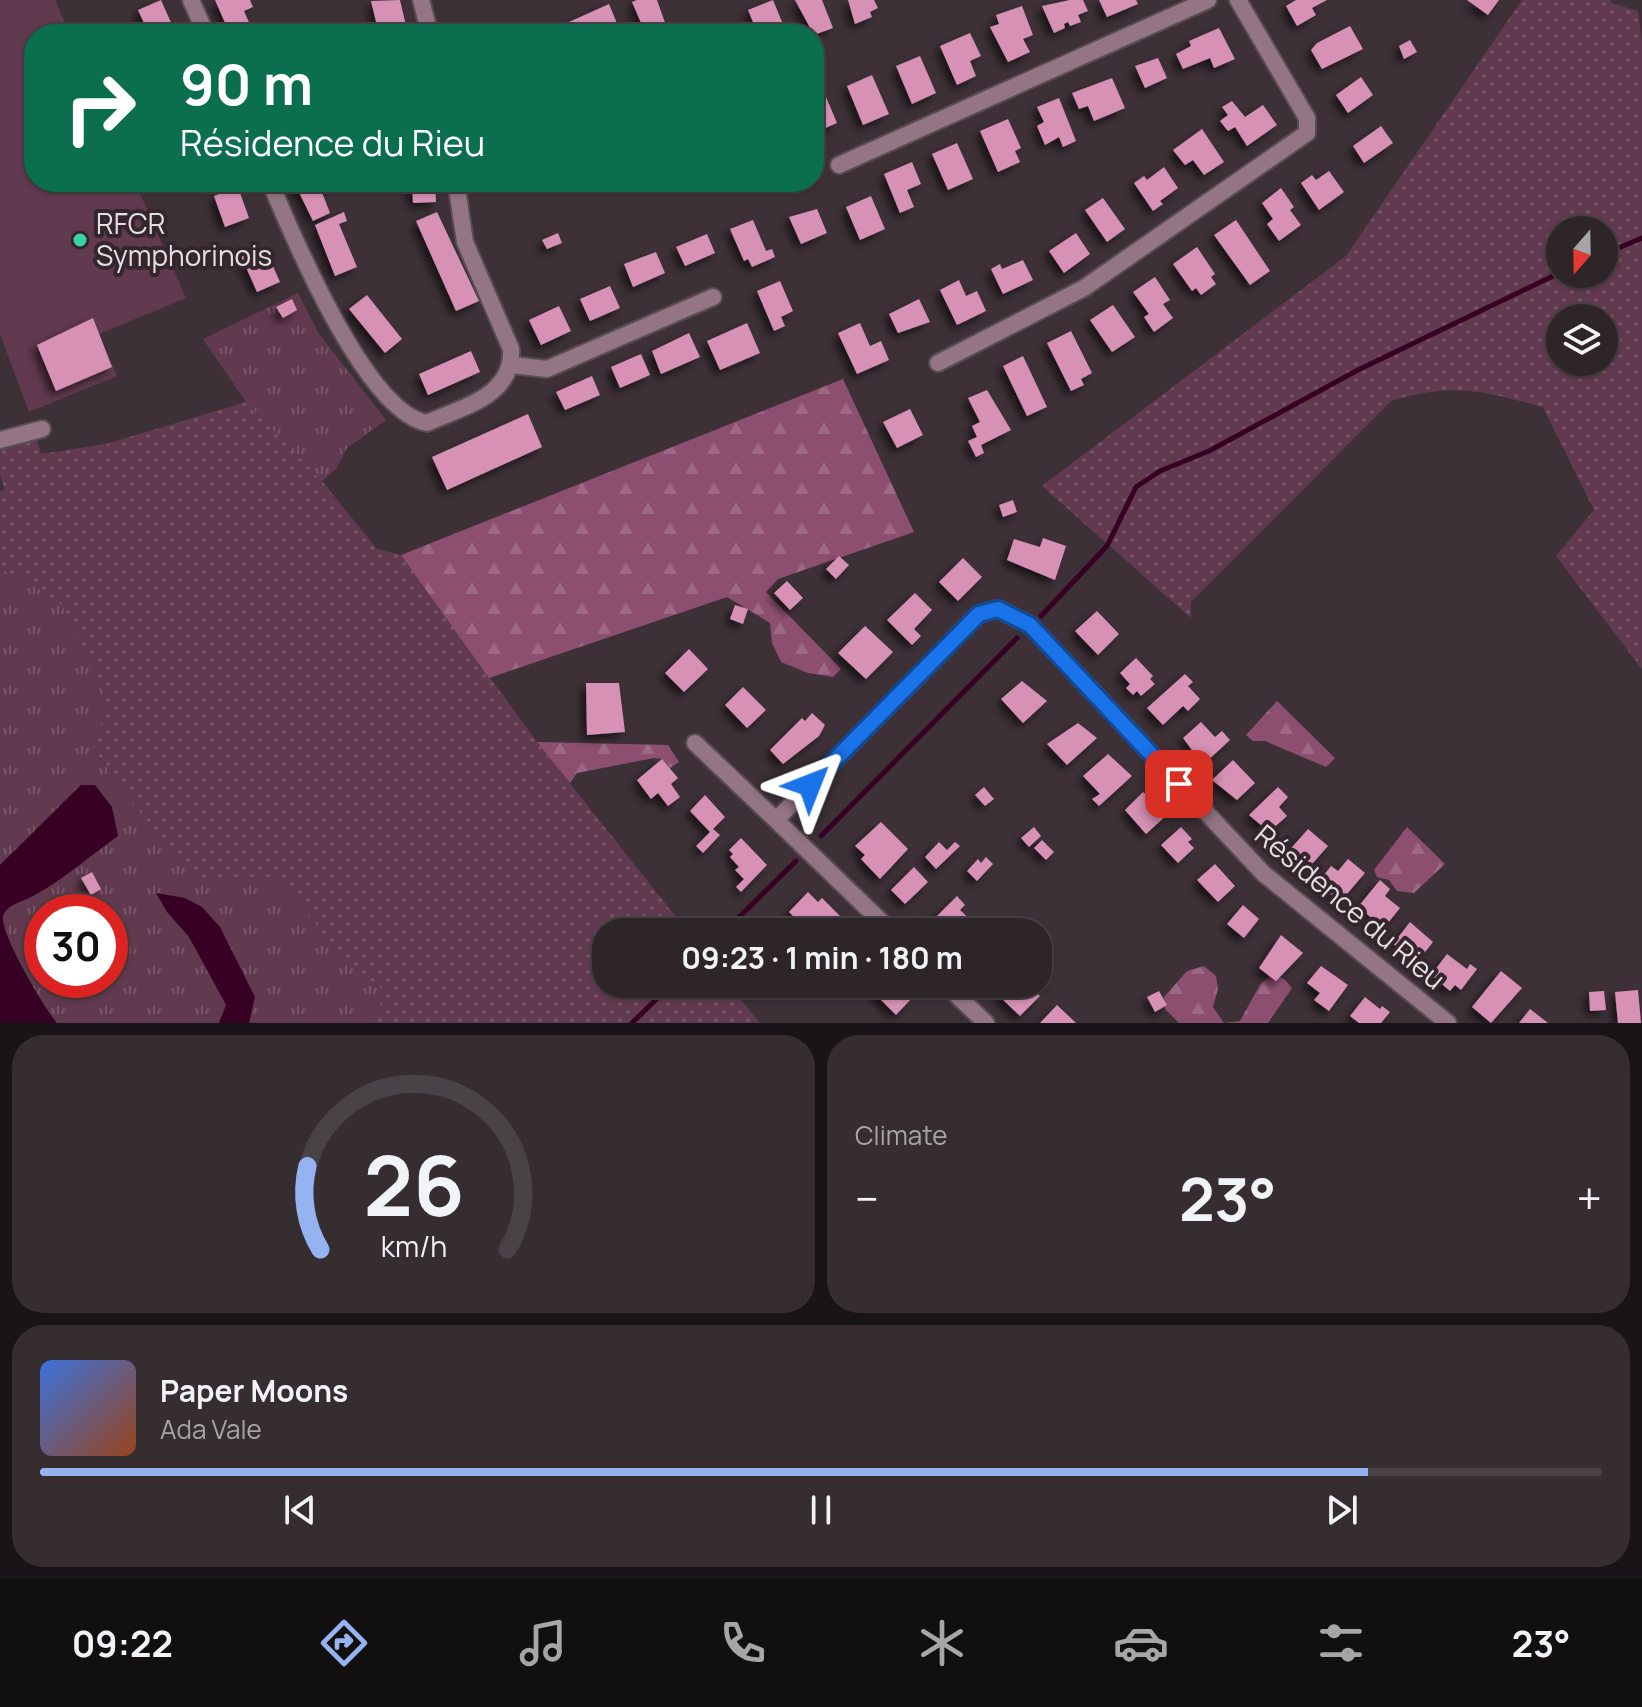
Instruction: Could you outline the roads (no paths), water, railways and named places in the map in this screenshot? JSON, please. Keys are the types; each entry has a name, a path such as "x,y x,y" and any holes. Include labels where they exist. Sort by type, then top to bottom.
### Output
{"street":[{"path":"191,0 202,24"},
{"path":"421,0 427,24"},
{"path":"839,165 1208,0"},
{"path":"938,363 1084,288 1307,133 1307,118 1238,0"},
{"path":"274,192 327,312 403,414 427,423 494,392 512,365 511,349 465,242 458,192"},
{"path":"512,365 547,369 713,297"},
{"path":"0,440 42,429"},
{"name":"Résidence du Rieu","path":"776,820 979,614 989,609 1008,611 1030,625 1264,874 1448,1023"},
{"path":"695,743 878,918"},
{"path":"960,998 986,1023"}],"waterway":[{"path":"1618,248 1642,238"},
{"path":"1041,616 1107,546 1136,487 1160,471 1209,451 1358,370 1546,279"},
{"path":"821,836 1017,638"},
{"path":"738,918 796,861"},
{"path":"632,1023 658,998"}],"place":[{"name":"RFCR Symphorinois","path":"80,240"}]}
